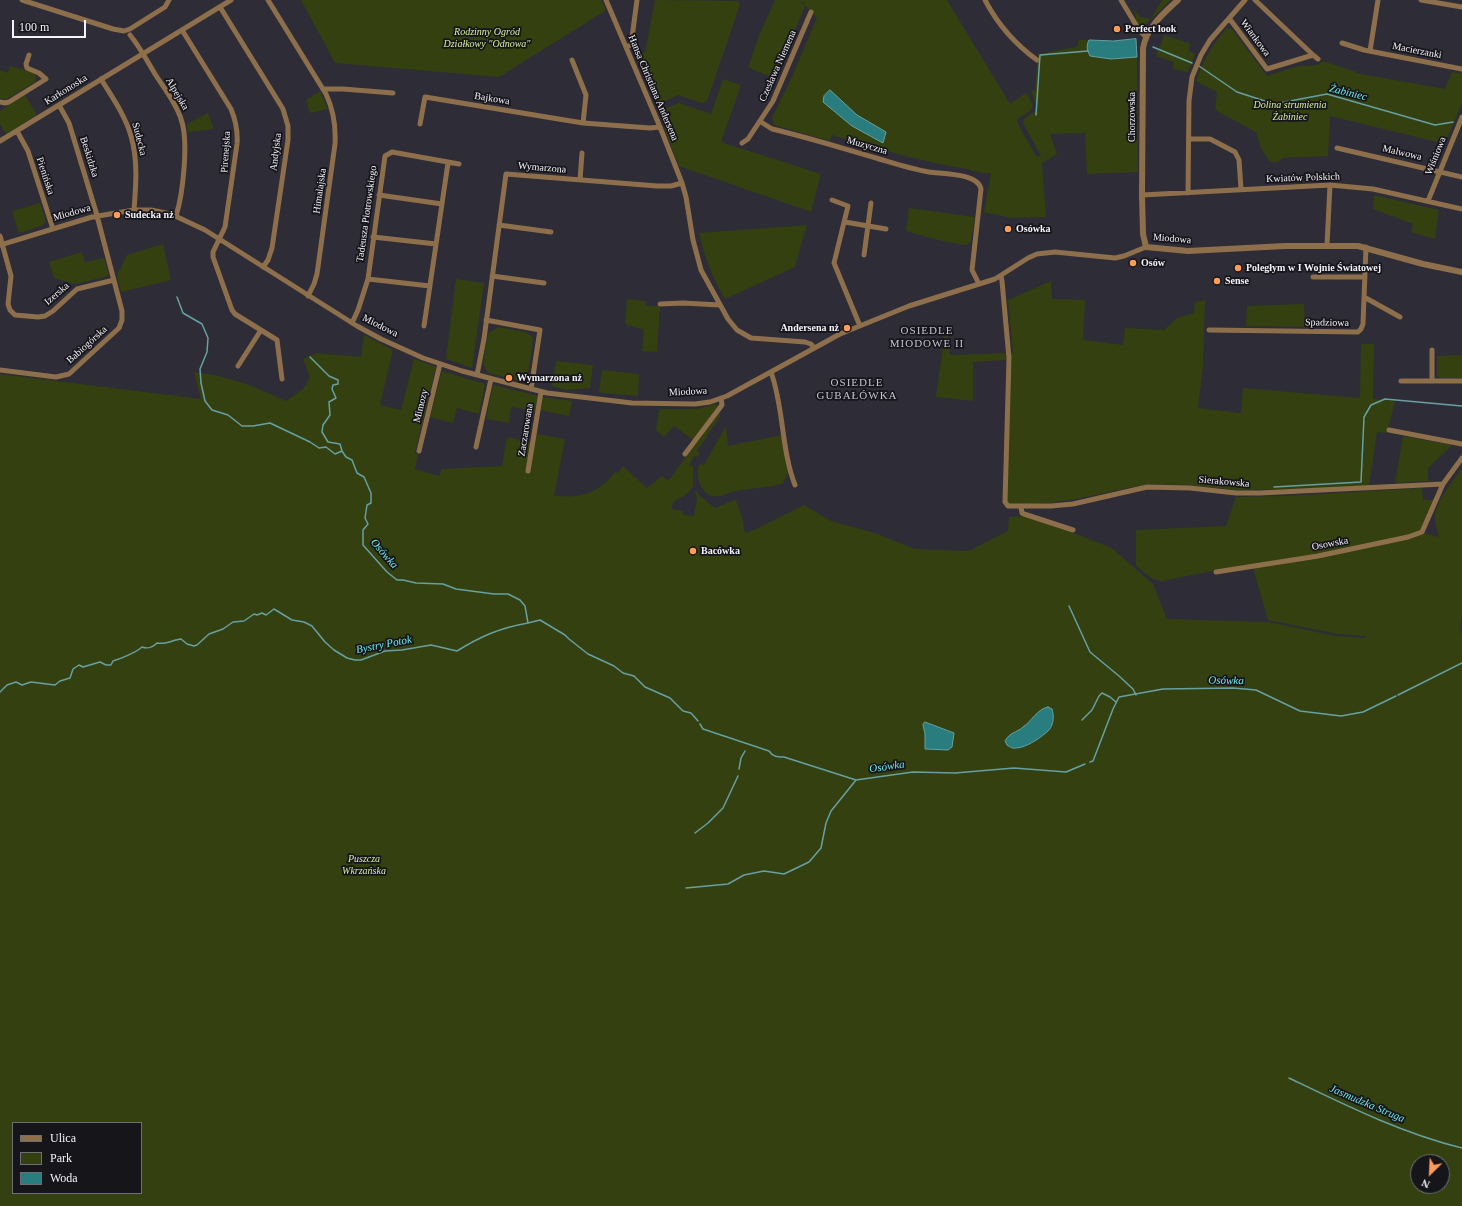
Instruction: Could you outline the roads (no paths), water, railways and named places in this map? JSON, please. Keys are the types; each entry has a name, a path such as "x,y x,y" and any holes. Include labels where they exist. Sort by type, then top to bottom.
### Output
{"street":[{"path":"22,0 113,29 124,31 130,29 165,7 169,0"},
{"path":"143,53 231,0"},
{"name":"Himalajska","path":"268,0 323,89 333,113 336,127 336,144 317,274 308,296"},
{"name":"Hansa Christiana Andersena","path":"606,0 682,183 698,263 706,281 720,305 734,328 747,336 763,340 805,342 811,344 814,348"},
{"path":"626,47 630,45 637,0"},
{"path":"985,0 996,19 1025,52 1037,60"},
{"path":"1121,0 1139,30 1146,37"},
{"name":"Chorzowska","path":"1146,247 1143,234 1142,195 1142,56 1146,37 1153,25 1178,0"},
{"path":"1188,193 1189,95 1194,73 1201,55 1210,40 1245,0"},
{"path":"1255,0 1318,60"},
{"path":"1370,51 1378,0"},
{"path":"1421,0 1462,7"},
{"name":"Andyjska","path":"220,7 283,109 287,120 288,140 272,248 268,260 263,267"},
{"name":"Czesława Niemena","path":"742,143 748,139 761,122 773,101 811,12"},
{"name":"Wiankowa","path":"1229,18 1267,68 1313,55"},
{"name":"Pirenejska","path":"182,30 231,109 236,125 237,144 225,227 212,257 232,310 277,340 282,379"},
{"name":"Alpejska","path":"130,36 143,53 176,107 185,131 185,150 180,199 176,216"},
{"name":"Macierzanki","path":"1342,43 1351,47 1462,69"},
{"name":"Karkonoska","path":"0,142 143,53"},
{"path":"0,102 9,102 46,79 39,73 27,68 26,64 29,55"},
{"path":"572,60 586,96 583,123"},
{"name":"Sudecka","path":"101,79 120,110 131,136 136,168 134,210"},
{"path":"323,89 393,93"},
{"name":"Bajkowa","path":"420,124 425,97 583,123 650,128 660,127"},
{"name":"Beskidzka","path":"59,105 69,123 98,216"},
{"name":"Wiśniowa","path":"1428,201 1462,117"},
{"name":"Muzyczna","path":"761,122 772,129 898,164 930,172 971,178 978,181 982,189 972,270 979,284"},
{"name":"Pienińska","path":"17,131 28,151 53,229"},
{"path":"1189,139 1210,139 1235,152 1239,160 1241,190"},
{"name":"Malwowa","path":"1337,148 1462,177"},
{"name":"Tadeusza Piotrowskiego","path":"352,323 368,279 378,195 384,160 388,154 392,152 459,164"},
{"path":"582,153 580,180 658,186 671,186 682,183"},
{"path":"424,326 448,162"},
{"name":"Wymarzona","path":"476,375 486,320 506,174 580,180"},
{"path":"1327,245 1330,185"},
{"name":"Kwiatów Polskich","path":"1142,195 1330,185 1368,188 1462,209"},
{"path":"378,195 442,204"},
{"path":"832,200 848,206 834,263 857,329"},
{"path":"864,255 871,203"},
{"name":"Miodowa","path":"1,244 98,216 134,210 151,210 176,216 220,239 352,323 389,343 440,364 541,392 632,403 695,404 721,398 738,391 834,337 857,329 909,306 1000,276 1028,258 1044,252 1060,252 1115,258 1146,247 1188,251 1277,246 1356,245 1417,262 1462,272"},
{"name":"Babiogórska","path":"0,370 56,376 69,374 121,324 122,311 98,216"},
{"path":"845,222 886,230"},
{"path":"499,225 551,232"},
{"path":"0,236 1,244"},
{"path":"373,237 436,244"},
{"name":"Izerska","path":"1,244 11,276 8,304 10,310 15,315 38,317 45,316 53,311 77,288 114,280"},
{"name":"Spadziowa","path":"1209,330 1358,332 1364,324 1366,247"},
{"path":"492,276 544,283"},
{"name":"Sierakowska","path":"1000,276 1002,281 1009,358 1005,502 1010,507 1072,504 1147,487 1190,488 1236,493 1260,493 1443,484"},
{"path":"1313,277 1365,277"},
{"path":"368,279 430,286"},
{"path":"1364,297 1400,317"},
{"path":"660,304 684,303 720,305"},
{"path":"486,320 540,330 531,389"},
{"path":"238,366 261,330"},
{"path":"1432,350 1432,381"},
{"name":"Mimozy","path":"419,451 440,364"},
{"path":"771,372 778,396 790,472 794,485"},
{"path":"476,447 491,379"},
{"path":"1401,381 1462,381"},
{"name":"Zaczarowana","path":"528,471 541,392"},
{"path":"685,454 722,405 721,398"},
{"path":"1389,430 1462,444"},
{"name":"Osowska","path":"1216,572 1318,556 1408,537 1422,532 1443,484 1462,458"},
{"path":"523,462 530,463"},
{"path":"1021,507 1022,513 1024,514 1073,530"}],"water":[{"path":"1136,39 1137,57 1111,59 1090,56 1087,44 1089,40 1113,41"},
{"path":"830,90 857,115 886,132 883,143 852,126 823,102 824,96"},
{"path":"1048,707 1052,709 1053,717 1053,722 1049,730 1038,739 1020,748 1014,748 1007,745 1005,741 1011,734 1020,729 1041,710"},
{"path":"925,722 954,733 952,747 948,750 925,749 925,734 923,725"}],"waterway":[{"name":"Żabiniec","path":"1153,47 1192,63"},
{"name":"Żabiniec","path":"1036,115 1040,55 1088,51"},
{"name":"Żabiniec","path":"1199,66 1237,92 1274,104 1327,94 1435,125 1453,122"},
{"name":"Osówka","path":"177,297 183,313 202,324 208,338 207,352 200,369 205,401 212,410 228,415 242,426 270,423 310,442 319,448 326,447 335,454 342,451 346,457 352,460 357,473 364,477 371,493 371,503 367,505 365,518 368,524 363,530 363,545 387,572 397,580 416,583 443,584 456,589 494,594 508,594 520,600 525,606 528,623 540,620 565,635 588,654 614,666 623,673 634,676 645,687 670,698 683,711 691,713 698,721"},
{"path":"310,357 329,376 338,380 338,384 333,385 332,389 336,398 329,402 330,415 323,425 322,432 328,442 340,444 342,451"},
{"path":"1274,487 1361,482 1364,417 1371,405 1385,399 1462,406"},
{"path":"1069,606 1090,652 1133,689 1136,695"},
{"name":"Bystry Potok","path":"0,692 7,685 16,682 22,685 31,682 55,685 60,681 70,678 73,669 79,665 83,667 100,662 106,665 111,665 113,661 142,647 150,648 157,643 166,643 181,639 187,644 194,646 209,634 223,629 233,622 244,621 254,614 257,615 262,613 266,615 274,609 292,620 304,622 312,626 325,642 334,650 347,658 355,660 361,660 385,651 402,650 431,645 457,651 491,633 508,627 528,623"},
{"name":"Osówka","path":"1398,695 1462,663"},
{"name":"Osówka","path":"1090,762 1093,761 1119,697 1163,689 1233,688 1256,690 1300,711 1341,716 1363,712 1396,696"},
{"path":"1082,720 1092,710 1102,693 1116,702"},
{"name":"Osówka","path":"700,724 703,729 769,751 775,756 784,757 856,780 913,772 955,773 1014,768 1066,772 1085,764"},
{"path":"739,769 741,758 745,751"},
{"path":"695,833 723,808 738,776"},
{"path":"686,888 728,884 744,875 764,871 784,874 809,862 821,848 826,823 831,811 856,780"},
{"name":"Jasmudzka Struga","path":"1289,1078 1374,1118 1417,1135 1462,1148"}],"place":[{"name":"Perfect look","path":"1117,29"},
{"name":"Sudecka nż","path":"117,215"},
{"name":"Osówka","path":"1008,229"},
{"name":"Osów","path":"1133,263"},
{"name":"Poległym w I Wojnie Światowej","path":"1238,268"},
{"name":"Sense","path":"1217,281"},
{"name":"Andersena nż","path":"847,328"},
{"name":"Wymarzona nż","path":"509,378"},
{"name":"Bacówka","path":"693,551"}],"district":[{"name":"OSIEDLE MIODOWE II","path":"927,337"},
{"name":"OSIEDLE GUBAŁÓWKA","path":"857,389"}],"park label":[{"name":"Rodzinny Ogród Działkowy \"Odnowa\"","path":"487,38"},
{"name":"Dolina strumienia Żabiniec","path":"1290,110"},
{"name":"Puszcza Wkrzańska","path":"364,864"}]}
